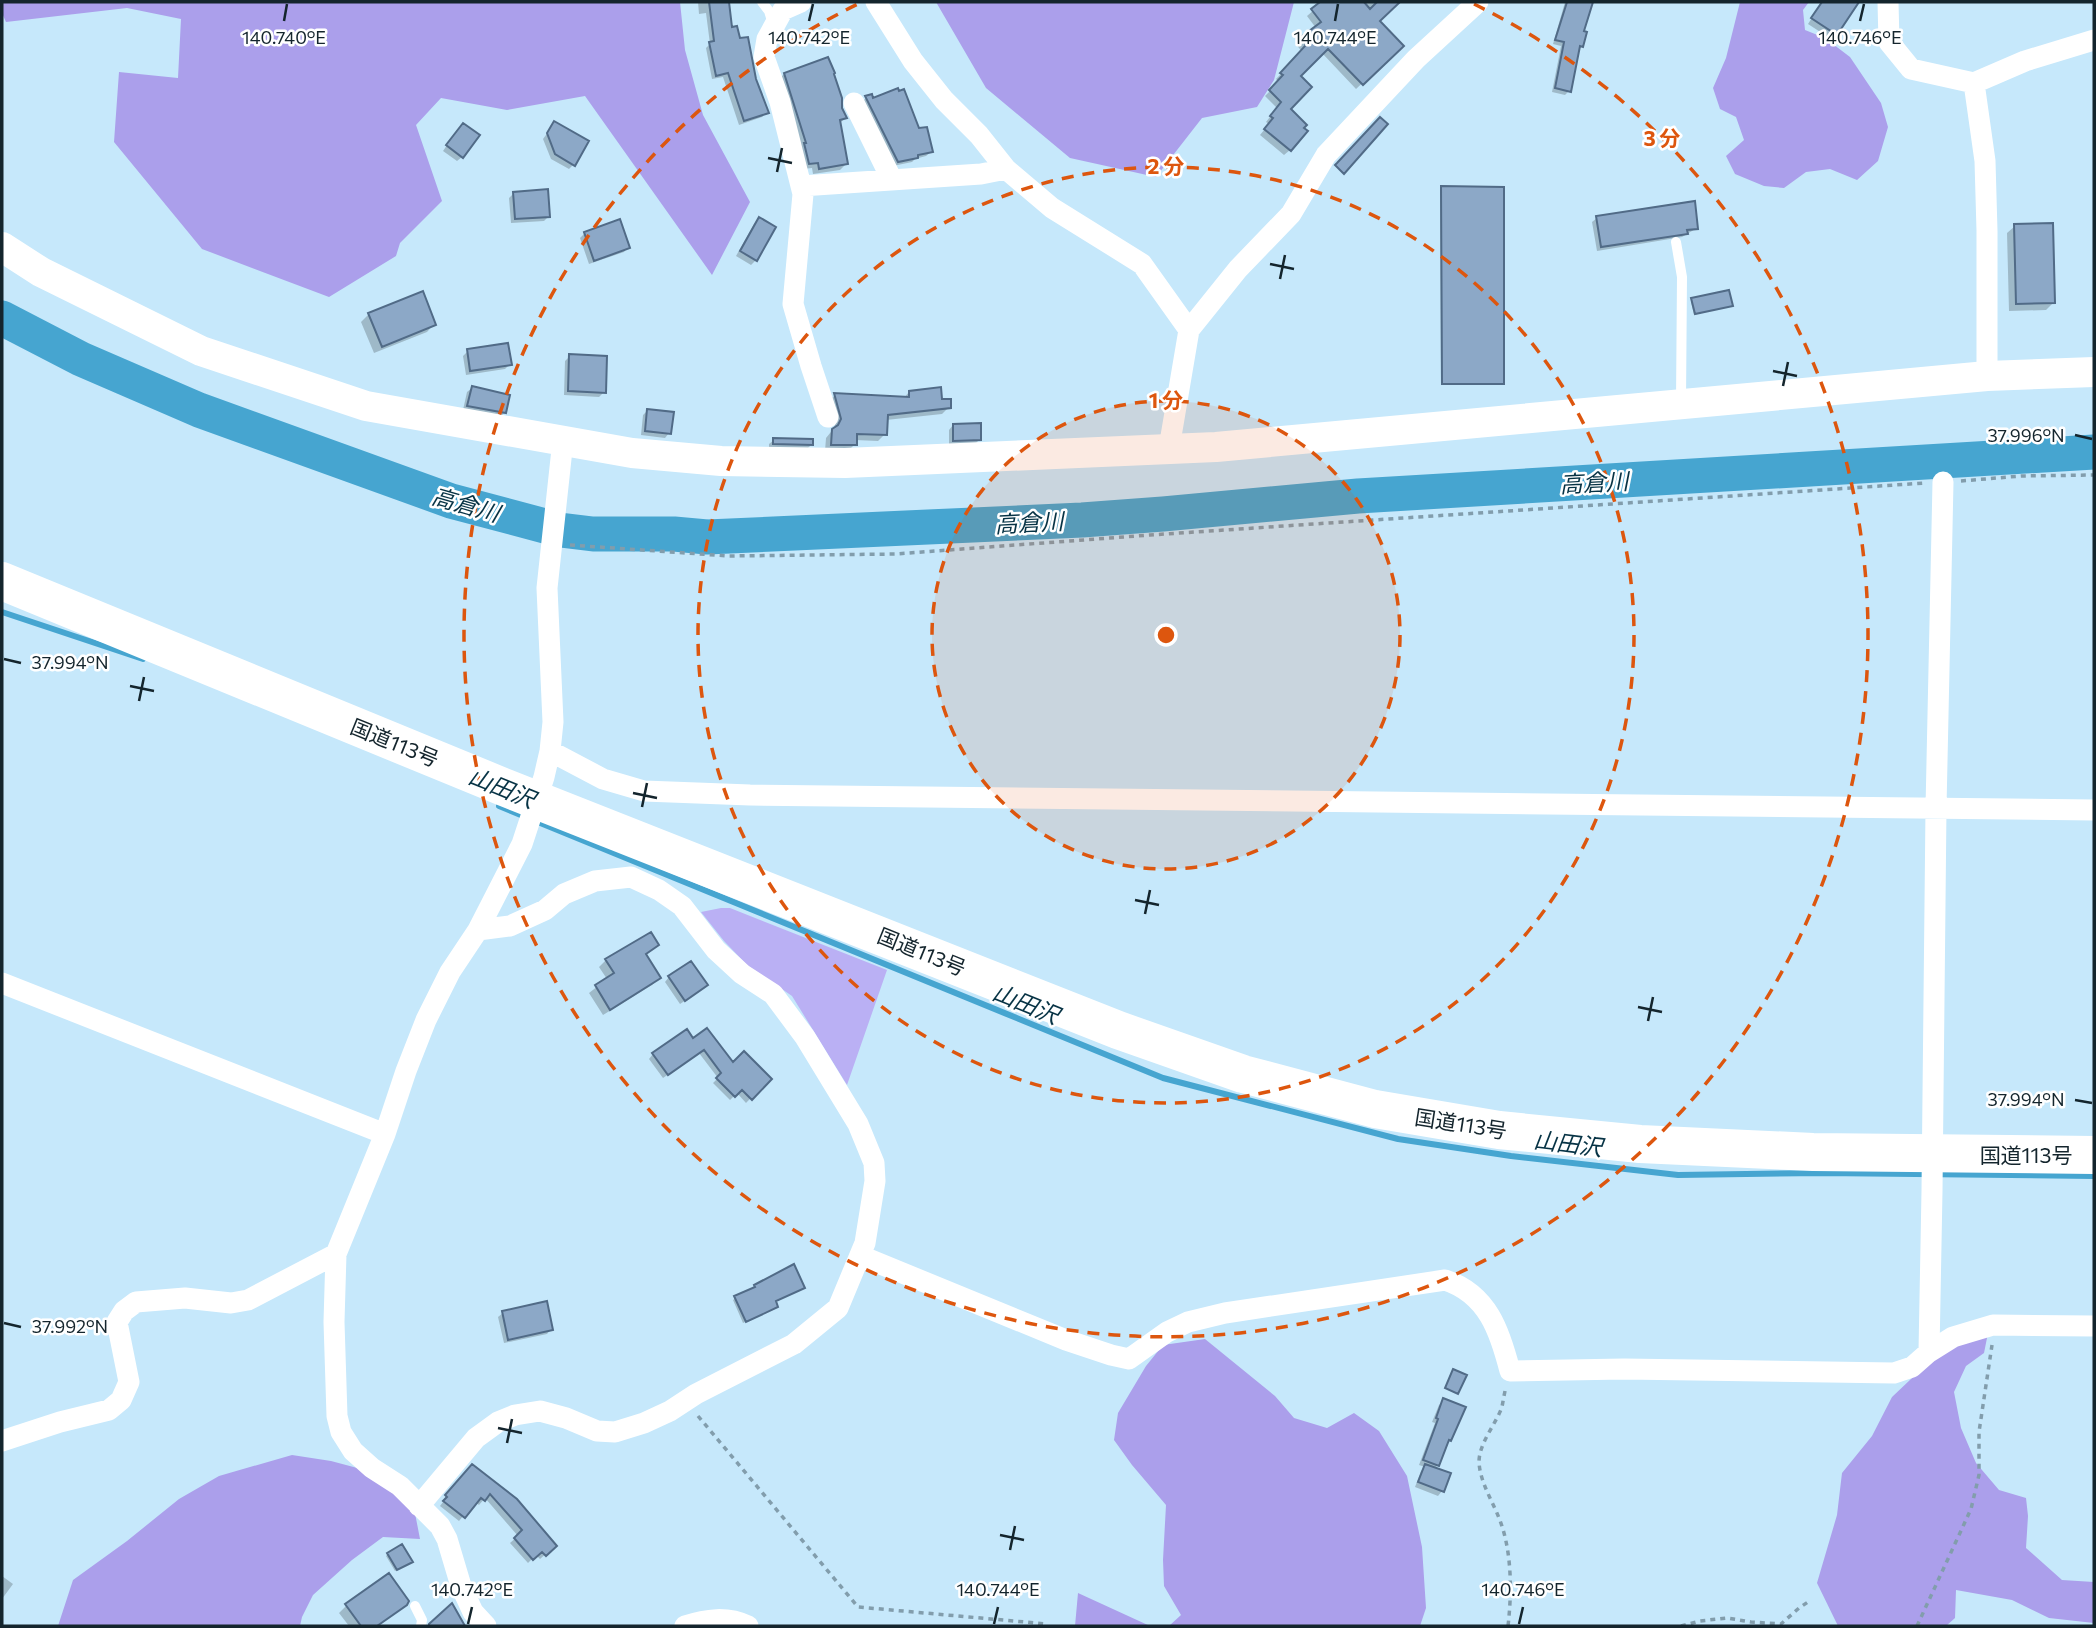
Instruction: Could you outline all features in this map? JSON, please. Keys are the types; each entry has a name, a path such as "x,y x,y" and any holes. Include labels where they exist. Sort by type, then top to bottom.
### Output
{"highway":[{"name":"国道113号","path":"2,581 537,799 1118,1030 1243,1074 1375,1109 1499,1130 1640,1144 1813,1152 2094,1155"}],"street":[{"path":"800,2 783,10 767,39 764,57 780,102 803,194 793,304 828,417"},
{"path":"876,2 913,61 1006,169 1052,208 1142,264 1189,330"},
{"path":"1169,448 1189,330 1238,269 1291,214 1326,155 1416,59 1478,2"},
{"path":"1888,2 1889,42 1911,69 1974,83 2025,61 2094,40"},
{"path":"1974,83 1985,161 1987,376"},
{"path":"854,103 892,180"},
{"path":"801,186 981,174 1006,169"},
{"path":"2,247 41,272 201,351 366,406 632,453 721,461 845,463 1216,447 1987,376 2094,372"},
{"path":"486,1626 473,1612 461,1586 447,1539 440,1526 400,1486 372,1468 353,1451 341,1432 337,1416 334,1322 336,1254 385,1134 426,1020 450,972 478,930 522,844 537,799 550,751 553,722 547,588 563,440"},
{"path":"1929,1352 1942,482"},
{"path":"550,751 603,779 643,790 750,795 2094,810"},
{"path":"419,1506 476,1438 498,1422 515,1415 540,1411 566,1418 597,1432 615,1432 653,1419 742,1369 794,1344 838,1308 860,1256 869,1226 875,1181 874,1163 858,1124 805,1037 773,995 742,974 716,950 682,906 659,890 631,877 596,881 564,894 544,910 510,926 478,930"},
{"path":"2,983 385,1134"},
{"path":"2,1441 60,1422 109,1410 121,1400 129,1382 117,1322 124,1311 136,1303 185,1298 231,1303 248,1300 336,1254"},
{"path":"860,1256 1066,1340 1129,1359 1167,1332 1200,1319 1446,1280 1460,1285 1478,1298 1491,1317 1510,1371 1624,1369 1894,1373 1912,1367 1953,1337 1993,1325 2094,1326"},
{"path":"685,1626 721,1619 748,1626"}],"lane":[{"path":"762,2 769,11 774,27"},
{"path":"1676,242 1682,277 1681,404"},
{"path":"415,1606 422,1620 421,1626"}],"path":[{"path":"1942,482 2094,475"},
{"path":"551,544 729,556 895,554 1902,485"},
{"path":"1917,1626 1970,1508 1979,1475 1979,1432 1993,1325"},
{"path":"1508,1626 1508,1557 1500,1520 1485,1489 1479,1461 1485,1440 1502,1407 1510,1371"},
{"path":"685,1401 858,1606 1047,1624"},
{"path":"1681,1626 1727,1618 1781,1624 1811,1600"}],"shaded area":[{"path":"2,2 680,2 685,50 703,115 750,202 712,275 585,96 507,110 441,98 416,125 442,201 400,243 396,256 329,297 202,249 114,142 119,72 178,78 181,19 127,8 6,22 2,13"},
{"path":"936,2 1294,2 1274,80 1257,107 1202,118 1156,177 1070,158 986,88"},
{"path":"1740,2 1809,2 1803,10 1805,30 1825,38 1850,57 1881,103 1888,127 1878,161 1857,180 1830,169 1806,172 1784,188 1764,186 1735,174 1726,156 1744,140 1736,117 1720,109 1713,88 1726,58"},
{"path":"730,908 887,970 847,1085 792,996 747,965 701,912"},
{"path":"1988,1333 1984,1353 1966,1366 1954,1392 1961,1428 1976,1463 1999,1490 2026,1498 2026,1548 2062,1580 2094,1582 2094,1623 2049,1618 2012,1600 1956,1590 1955,1618 1946,1626 1838,1626 1817,1583 1837,1515 1842,1473 1872,1436 1892,1397 1930,1361 1962,1341"},
{"path":"1205,1339 1275,1396 1294,1418 1327,1428 1354,1413 1379,1431 1407,1476 1422,1547 1426,1608 1420,1626 1169,1626 1181,1615 1164,1586 1166,1505 1114,1440 1118,1413 1146,1366 1163,1345"},
{"path":"292,1455 361,1469 414,1508 420,1539 383,1537 313,1595 300,1626 58,1626 73,1580 179,1499 219,1476"},
{"path":"1078,1593 1150,1626 1075,1626"}],"building":[{"path":"709,2 729,2 732,27 737,26 740,38 748,37 756,79 769,113 744,121 728,73 716,76 709,42 714,41"},
{"path":"1320,2 1364,2 1370,9 1377,2 1400,2 1380,21 1404,46 1363,85 1328,49 1301,76 1312,87 1291,109 1307,125 1304,128 1308,131 1291,151 1264,129 1281,102 1269,90 1283,75 1280,73 1306,45 1301,37 1321,22 1311,9"},
{"path":"1567,2 1593,2 1584,31 1587,32 1583,47 1580,46 1571,92 1555,88 1564,42 1555,40"},
{"path":"1822,2 1859,2 1837,35 1811,18"},
{"path":"828,57 847,118 840,120 848,164 819,169 818,163 809,164 806,143 784,73"},
{"path":"898,88 899,91 904,89 919,128 927,127 933,152 898,162 865,96 872,94 873,98"},
{"path":"1380,117 1388,124 1344,174 1335,165"},
{"path":"554,121 589,141 575,166 555,154 547,133"},
{"path":"463,123 480,135 463,158 446,145"},
{"path":"1441,186 1504,187 1504,384 1442,384"},
{"path":"548,189 550,217 515,219 513,192"},
{"path":"1695,201 1698,229 1687,230 1688,234 1601,247 1596,216"},
{"path":"759,217 776,227 757,261 740,251"},
{"path":"620,219 630,248 594,261 584,232"},
{"path":"2053,223 2055,303 2016,304 2014,224"},
{"path":"1729,290 1733,306 1695,314 1691,298"},
{"path":"423,291 436,325 382,347 368,313"},
{"path":"508,343 512,365 470,371 467,349"},
{"path":"569,354 607,356 606,393 568,391"},
{"path":"472,386 510,395 506,413 467,406"},
{"path":"941,387 942,399 951,399 951,408 888,415 887,435 857,434 857,445 831,445 832,429 841,419 834,393 909,397 909,391"},
{"path":"647,409 674,412 671,434 645,431"},
{"path":"981,423 981,440 953,441 953,424"},
{"path":"773,438 813,439 813,445 773,444"},
{"path":"651,932 659,945 646,954 661,978 610,1010 595,985 614,973 605,959"},
{"path":"691,961 708,985 685,1001 668,976"},
{"path":"707,1028 733,1062 744,1051 772,1079 752,1100 742,1090 735,1097 716,1078 721,1073 704,1050 668,1075 652,1053 687,1029 693,1038"},
{"path":"794,1264 805,1288 776,1301 778,1307 746,1322 734,1296"},
{"path":"547,1301 553,1330 508,1340 502,1311"},
{"path":"1453,1369 1467,1375 1458,1394 1445,1388"},
{"path":"1443,1398 1466,1407 1439,1466 1423,1460"},
{"path":"472,1464 517,1499 557,1546 546,1556 542,1552 533,1560 514,1538 522,1530 490,1494 485,1501 481,1498 465,1518 443,1501 447,1497 445,1495"},
{"path":"1425,1464 1451,1473 1444,1492 1418,1482"},
{"path":"402,1544 413,1562 397,1570 387,1553"},
{"path":"389,1573 409,1601 407,1605 377,1626 361,1626 345,1604"},
{"path":"452,1603 465,1626 429,1626 429,1624"}],"waterway":[{"name":"高倉川","path":"2,318 81,359 199,410 451,501 560,530 593,534 674,534 707,537 1082,520 1358,496 2094,452"},
{"name":"山田沢","path":"2,612 143,659"},
{"name":"山田沢","path":"499,806 1163,1078 1398,1139 1511,1156 1678,1175 1822,1173 2094,1176"}]}
